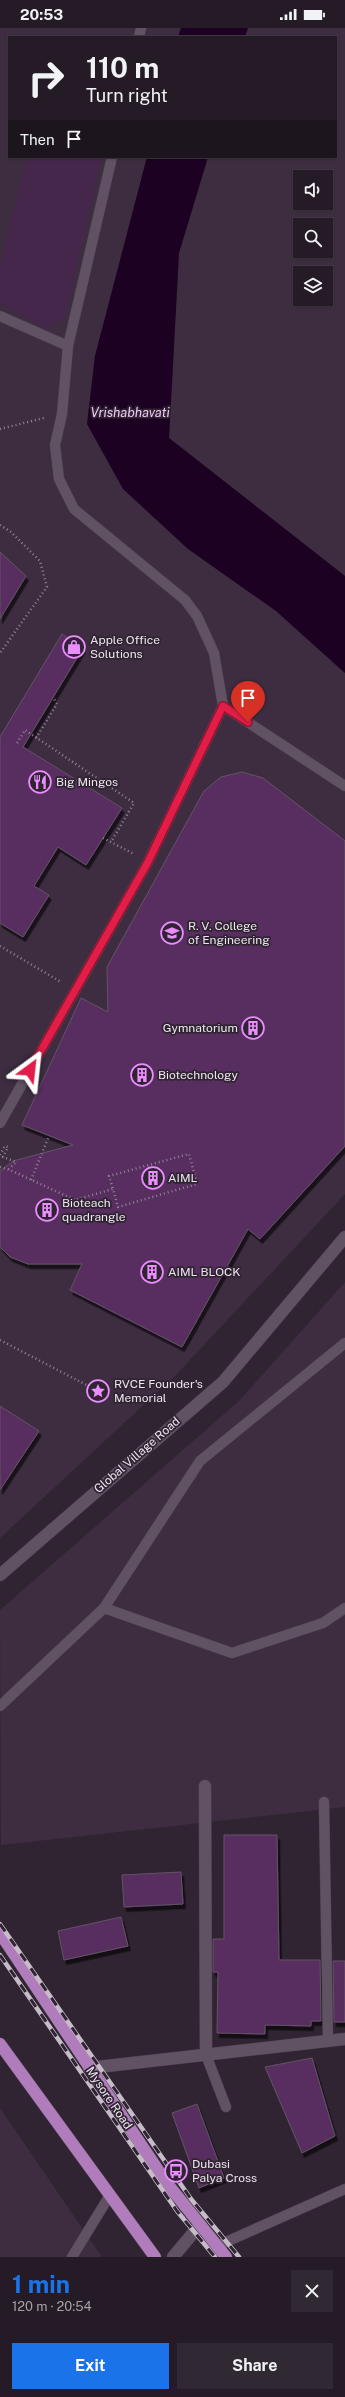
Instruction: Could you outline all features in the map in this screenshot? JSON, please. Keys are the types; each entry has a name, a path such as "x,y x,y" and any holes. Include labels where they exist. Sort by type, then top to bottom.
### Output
{"highway":[{"name":"Mysore Road","path":"0,1933 166,2182 199,2226 226,2257"},
{"path":"0,2044 155,2257"}],"street":[{"name":"Global Village Road","path":"0,1574 223,1382 345,1237"},
{"path":"205,1786 206,2055"},
{"path":"89,2068 345,2039"},
{"path":"173,2257 199,2226"}],"lane":[{"path":"0,1123 148,862 223,706 214,653 197,616 185,600 74,510 65,495 55,463 55,445 62,414 68,346 112,158"},
{"path":"0,316 68,346"},
{"path":"223,706 345,786"},
{"path":"0,1706 104,1608 200,1461 345,1343"},
{"path":"104,1608 232,1653 323,1623 345,1608"},
{"path":"324,1802 328,2041"},
{"path":"206,2055 226,2107"},
{"path":"217,2246 345,2189"},
{"path":"72,2257 110,2195"}],"path":[{"path":"0,429 62,414"},
{"path":"0,525 11,532 40,561 47,587 0,654"},
{"path":"36,738 57,704 53,697"},
{"path":"17,743 25,730 134,803 111,842"},
{"path":"103,838 148,862"},
{"path":"0,946 76,990"},
{"path":"31,1180 49,1136"},
{"path":"0,1155 1,1156 5,1146 8,1147 4,1157 16,1162 9,1170"},
{"path":"189,1154 197,1184 118,1207 113,1189 109,1176 189,1154"},
{"path":"0,1167 75,1200 113,1189"},
{"path":"0,1340 98,1391"}],"shaded area":[{"name":"R. V. College of Engineering","path":"0,28 181,28 178,36 8,36 8,158 147,158 95,356 87,424 276,611 345,673 345,1194 175,1376 0,1538"},
{"path":"248,28 345,28 345,576 169,438 179,253 208,158 337,158 337,36 245,36"},
{"path":"27,158 98,158 101,160 64,319 45,329 0,303 0,267"},
{"path":"345,1282 345,1807 1,1845 0,1610 239,1401"},
{"path":"0,2108 97,2250 102,2257 0,2257"}],"water":[{"path":"181,28 248,28 245,36 178,36"},
{"name":"Vrishabhavati","path":"147,158 208,158 179,253 169,438 345,576 345,673 276,611 188,549 123,489 87,424 95,356"}],"building":[{"path":"0,552 26,576 0,619"},
{"path":"62,634 83,648 23,747 122,808 86,865 58,847 34,886 49,895 23,937 0,923 0,737"},
{"path":"242,772 263,778 345,841 345,1146 260,1239 248,1229 182,1347 70,1290 82,1264 28,1264 10,1257 0,1247 0,1171 13,1161 73,1145 22,1125 81,998 108,1012 107,967 204,791 221,777"},
{"path":"0,1406 39,1431 0,1490"},
{"path":"224,1835 277,1835 279,1960 320,1960 321,2021 311,2021 311,2026 265,2025 265,2034 217,2033 218,1972 213,1972 213,1939 224,1939"},
{"path":"181,1872 183,1904 124,1907 122,1875"},
{"path":"121,1917 128,1946 64,1960 58,1931"},
{"path":"333,1961 345,1961 345,2022 334,2022"},
{"path":"312,2058 335,2136 302,2153 265,2067"},
{"path":"197,2104 224,2178 199,2188 172,2113"}],"railway":[{"path":"0,1924 191,2199 239,2257"},
{"path":"0,1955 177,2211 215,2257"}],"place":[{"name":"Apple Office Solutions","path":"74,647"},
{"name":"Big Mingos","path":"40,782"},
{"name":"R. V. College of Engineering","path":"172,933"},
{"name":"Gymnatorium","path":"253,1028"},
{"name":"Biotechnology","path":"142,1075"},
{"name":"AIML","path":"153,1178"},
{"name":"Bioteach quadrangle","path":"47,1210"},
{"name":"AIML BLOCK","path":"152,1272"},
{"name":"RVCE Founder's Memorial","path":"98,1391"},
{"name":"Dubasi Palya Cross","path":"176,2171"}],"route":[{"path":"30,1070 148,862 223,706 248,722"}]}
